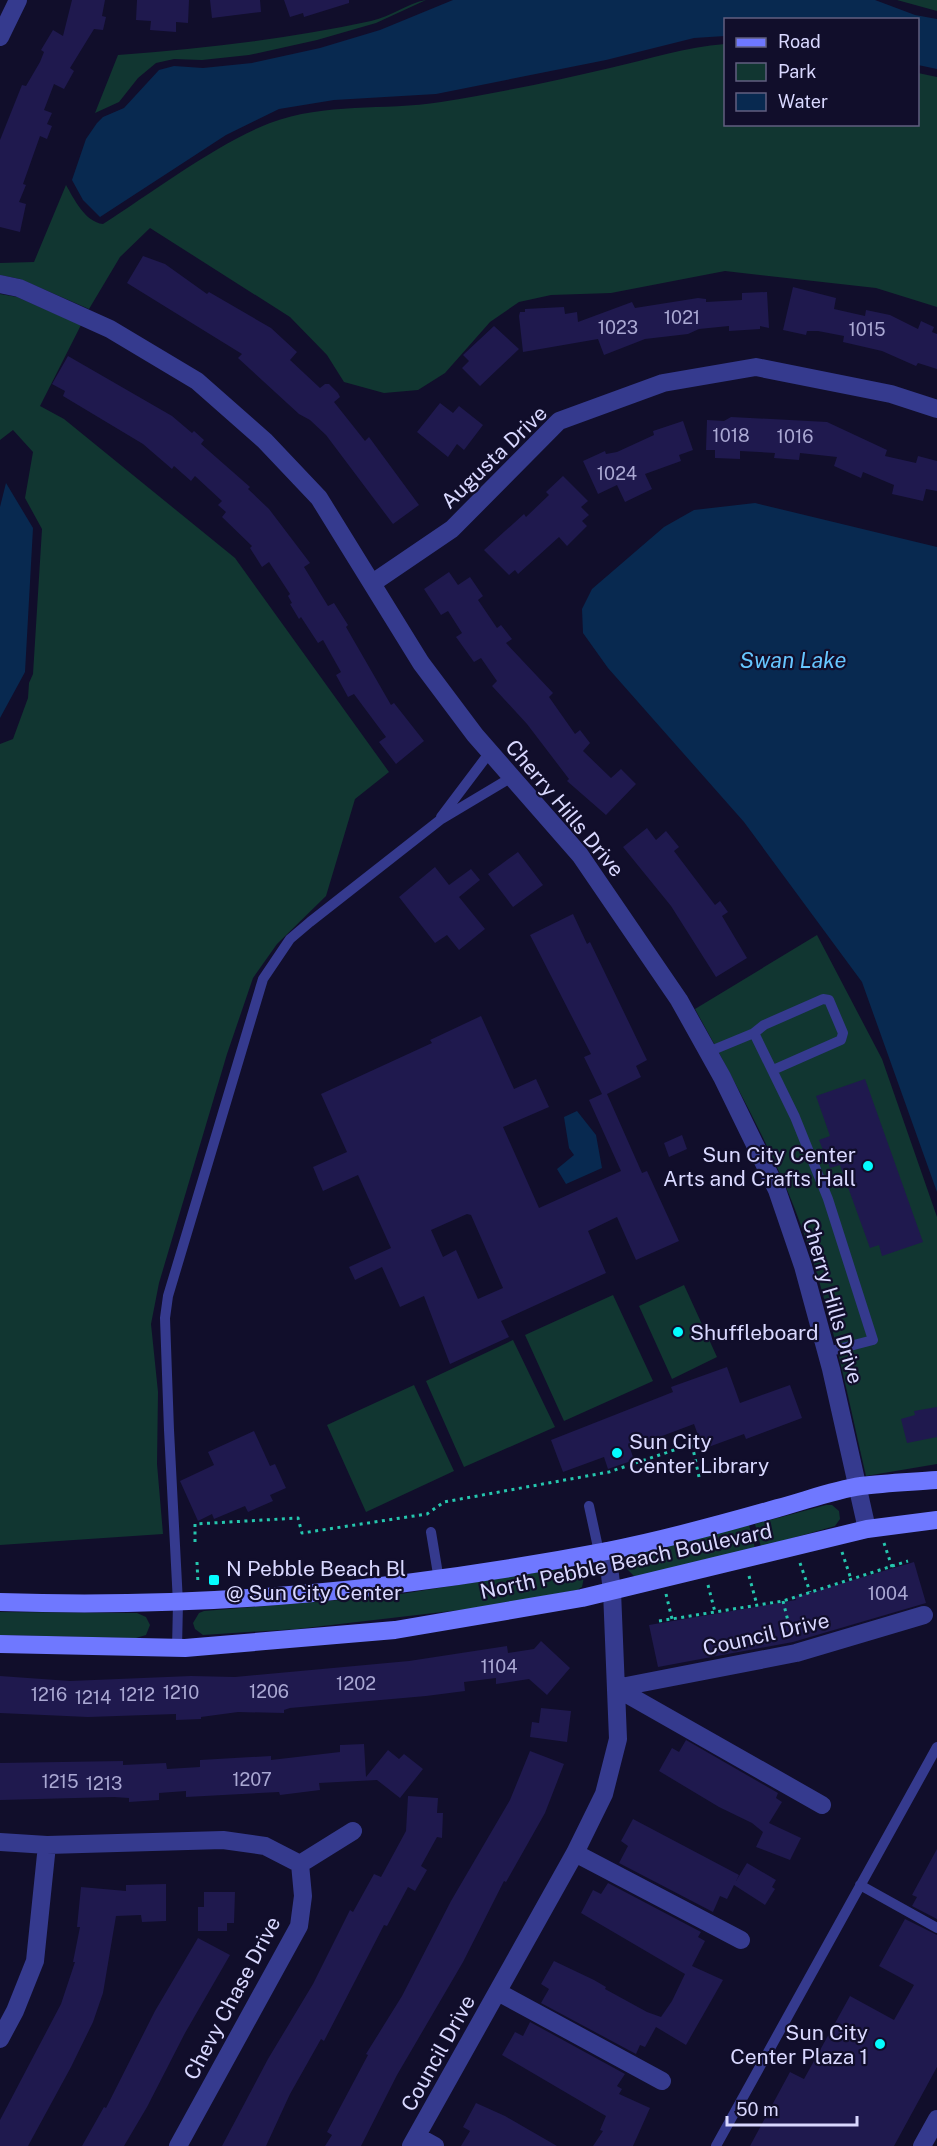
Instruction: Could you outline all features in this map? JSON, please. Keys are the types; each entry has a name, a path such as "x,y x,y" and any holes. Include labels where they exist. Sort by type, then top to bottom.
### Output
{"street":[{"path":"0,37 18,0"},
{"name":"Cherry Hills Drive","path":"0,284 19,288 110,328 197,381 265,441 319,498 374,582 421,663 490,752 580,855 664,975 708,1052 777,1190 803,1266 827,1352 859,1486 874,1534"},
{"name":"Augusta Drive","path":"374,582 452,529 559,421 663,383 756,367 891,394 937,409"},
{"name":"North Pebble Beach Boulevard","path":"0,1602 178,1603 369,1589 439,1580 603,1551 738,1520 859,1486 937,1480"},
{"name":"North Pebble Beach Boulevard","path":"0,1644 177,1648 395,1630 523,1609 612,1591 937,1520"},
{"name":"Council Drive","path":"435,2146 414,2141 575,1853 604,1794 618,1739 612,1591 603,1551"},
{"name":"Council Drive","path":"616,1688 796,1653 924,1615"},
{"path":"616,1688 822,1804"},
{"path":"0,1842 47,1845 223,1840 265,1846 300,1864 353,1831"},
{"path":"0,2039 15,2012 35,1961 47,1845"},
{"path":"575,1853 741,1940"},
{"name":"Chevy Chase Drive","path":"178,2146 298,1926 303,1896 300,1864"},
{"name":"Council Drive","path":"498,1992 662,2081"},
{"path":"922,2146 937,2119"}],"lane":[{"path":"440,820 490,752"},
{"path":"177,1648 178,1603 165,1318 168,1296 251,1012 263,979 290,939 440,820 512,777"},
{"path":"708,1052 754,1033 764,1025 813,1003 823,999 829,1000 843,1033 841,1040 773,1070"},
{"path":"754,1033 773,1070 828,1199 873,1340 827,1352"},
{"path":"589,1506 603,1551"},
{"path":"431,1532 439,1580"},
{"path":"716,2146 937,1747"},
{"path":"860,1885 937,1928"}],"path":[{"path":"195,1542 195,1524 298,1518 302,1533 427,1514 444,1502 609,1472 692,1444 699,1477"},
{"path":"874,1534 892,1567"},
{"path":"840,1547 851,1579"},
{"path":"798,1557 810,1592"},
{"path":"659,1621 783,1601 908,1561"},
{"path":"197,1562 199,1592"},
{"path":"747,1571 756,1605"},
{"path":"707,1582 715,1612"},
{"path":"665,1591 672,1618"},
{"path":"783,1601 796,1653"}],"green space":[{"path":"426,0 376,23 317,40 249,55 202,60 174,59 156,63 138,78 119,102 95,113 118,55 182,50 308,33 378,19"},
{"path":"897,0 937,0 937,11"},
{"path":"724,44 724,126 919,126 919,73 937,77 937,307 876,288 725,271 611,293 551,295 519,302 490,322 445,373 418,390 384,393 344,382 327,355 290,317 150,228 120,257 89,309 20,279 0,275 0,263 34,262 66,185 85,214 103,224 228,143 270,123 291,116 333,110 441,102 568,78"},
{"path":"0,294 17,297 81,325 40,406 64,419 235,558 389,772 355,799 326,896 277,944 253,978 227,1054 159,1283 151,1324 158,1392 157,1464 163,1534 0,1545 0,744 13,739 28,698 29,683 33,674 42,529 25,498 33,452 13,430 0,440"},
{"path":"817,935 882,1059 937,1217 937,1464 866,1476 823,1294 800,1222 765,1142 695,1009"},
{"name":"Shuffleboard","path":"684,1285 717,1357 672,1379 639,1306"},
{"path":"613,1295 653,1381 564,1421 525,1335"},
{"path":"513,1340 555,1427 464,1467 426,1381"},
{"path":"414,1385 454,1471 366,1512 327,1425"},
{"path":"832,1505 839,1511 840,1519 835,1526 761,1547 755,1524"},
{"path":"749,1525 755,1548 635,1577 627,1569 627,1561 633,1554"},
{"path":"571,1567 580,1569 584,1577 582,1587 577,1590 477,1608 297,1629 203,1635 195,1629 193,1623 199,1613 204,1611 388,1596"},
{"path":"0,1612 137,1613 146,1617 150,1625 146,1635 136,1638 0,1635"}],"water":[{"path":"453,0 875,0 915,15 937,19 937,69 919,65 919,18 724,18 724,36 694,38 606,60 436,94 334,100 279,109 226,135 100,217 83,200 72,180 86,139 97,123 103,117 124,108 159,70 174,66 203,68 252,63 320,48 380,30"},
{"path":"6,483 33,528 25,672 0,718 0,507"},
{"name":"Swan Lake","path":"755,503 937,547 937,1192 862,982 744,822 608,668 583,633 582,609 592,589 664,527 694,510"},
{"path":"577,1111 596,1135 602,1168 566,1184 557,1169 574,1155 569,1148 564,1117"}],"building":[{"path":"72,0 105,0 102,16 106,17 103,30 94,29 70,68 74,71 64,89 54,84 44,110 52,113 47,124 52,126 47,139 40,136 23,184 26,185 19,202 26,204 20,232 0,227 0,140 22,85 26,86 40,62 44,52 41,50 53,30 63,36"},
{"path":"137,0 189,0 188,23 176,22 176,32 150,30 151,21 136,20"},
{"path":"210,0 260,0 261,12 212,18"},
{"path":"284,0 349,0 349,3 304,17 303,13 290,17"},
{"path":"143,256 165,264 207,294 209,292 271,328 297,352 290,360 320,388 329,384 338,393 340,397 334,402 365,441 369,437 419,505 393,524 326,435 310,420 299,414 238,358 242,354 127,283"},
{"path":"793,287 836,298 834,309 865,316 866,310 890,315 918,329 921,321 934,327 932,332 937,334 937,369 918,363 916,366 882,351 843,342 844,336 818,331 807,331 806,335 783,330"},
{"path":"767,292 769,328 760,326 760,329 729,331 729,326 699,329 688,334 645,339 604,355 598,339 523,352 519,316 520,312 525,312 525,309 564,307 565,314 577,312 578,322 632,302 635,308 698,298 706,299 706,302 742,300 742,293"},
{"path":"494,326 519,349 480,386 462,368 469,361 463,355"},
{"path":"68,356 172,416 192,433 194,431 204,440 201,444 250,487 248,489 269,509 310,563 304,567 328,606 334,603 348,625 346,627 391,705 394,703 424,741 396,764 379,742 386,737 354,694 348,697 336,675 341,672 323,640 318,643 301,617 299,619 290,604 292,603 288,596 290,594 269,562 262,567 250,548 252,546 222,517 226,512 218,505 222,501 195,476 191,481 174,466 172,469 143,444 63,396 65,391 52,384"},
{"path":"440,403 453,413 459,406 483,425 464,450 457,444 448,457 417,432"},
{"path":"731,417 827,422 887,450 885,456 916,463 918,456 937,461 937,491 926,489 923,501 892,494 894,485 863,472 861,478 834,466 837,457 800,453 799,460 774,458 775,453 740,451 740,459 715,458 715,450 706,450 707,420 724,421"},
{"path":"683,421 693,450 679,455 681,461 645,474 652,489 625,502 617,485 598,494 583,461 605,451 606,454 617,452 654,435 653,431"},
{"path":"563,476 588,501 581,507 589,515 582,521 587,526 567,546 559,537 518,574 515,570 509,575 484,550 524,514 526,517 549,495 546,492"},
{"path":"449,572 458,585 470,577 483,596 478,600 497,628 501,625 512,639 506,643 553,693 549,697 575,734 580,730 590,743 583,751 611,778 621,769 636,784 606,815 567,781 569,779 527,724 492,686 497,681 481,658 474,662 456,637 462,633 448,611 441,615 424,589"},
{"path":"647,828 656,840 666,831 679,847 674,851 715,905 720,901 728,912 722,916 747,958 716,977 671,906 623,847"},
{"path":"518,852 543,885 513,907 488,874"},
{"path":"435,867 449,885 471,869 480,880 459,897 485,929 459,950 447,935 435,943 399,897"},
{"path":"573,914 587,944 590,942 647,1060 636,1066 641,1077 607,1094 642,1173 647,1171 679,1241 636,1260 617,1217 588,1231 606,1273 501,1321 509,1337 450,1364 424,1296 400,1307 382,1267 355,1280 349,1267 391,1248 358,1175 323,1191 313,1167 347,1152 321,1094 432,1043 430,1040 481,1016 514,1089 536,1079 549,1107 503,1127 539,1208 621,1171 589,1100 602,1094 584,1057 591,1054 530,935","holes":["467,1214 471,1215 503,1288 478,1299 456,1250 443,1257 431,1230"]},
{"name":"Sun City Center Arts and Crafts Hall","path":"865,1079 923,1242 882,1256 879,1245 870,1248 840,1165 830,1168 819,1140 830,1136 816,1096"},
{"path":"682,1135 687,1149 669,1157 664,1143"},
{"path":"727,1367 740,1403 790,1385 802,1418 746,1439 744,1434 703,1449 694,1424 630,1448 634,1460 608,1469 604,1457 563,1472 551,1440 673,1392 671,1387"},
{"path":"937,1407 937,1437 907,1443 901,1419 915,1415 914,1411"},
{"path":"254,1431 270,1466 275,1464 286,1488 270,1495 273,1501 248,1512 245,1506 214,1519 212,1514 198,1521 180,1481 214,1465 208,1452"},
{"path":"914,1562 926,1603 793,1642 658,1667 649,1625 796,1600 795,1597"},
{"path":"541,1641 570,1668 547,1695 529,1679 496,1684 496,1678 464,1682 465,1691 290,1708 284,1710 284,1713 238,1712 201,1717 201,1719 176,1720 176,1714 88,1717 0,1713 0,1676 70,1681 191,1676 235,1677 409,1661 507,1646 508,1653 534,1649"},
{"path":"541,1708 571,1711 567,1742 530,1737 532,1722 539,1723"},
{"path":"686,1740 778,1793 776,1798 782,1802 769,1823 801,1838 790,1860 756,1847 763,1832 752,1823 719,1807 659,1771 672,1748 679,1752"},
{"path":"364,1744 366,1777 388,1750 399,1759 404,1754 423,1769 400,1798 377,1780 319,1783 320,1790 280,1795 279,1792 186,1797 186,1791 159,1793 159,1800 129,1802 129,1798 114,1797 0,1800 0,1763 123,1761 123,1765 166,1763 167,1769 200,1767 200,1760 271,1756 271,1760 340,1752 340,1745"},
{"path":"530,1751 564,1764 545,1813 506,1882 504,1881 463,1962 397,2075 361,2146 325,2146 332,2135 327,2132 368,2055 366,2054 402,1996 451,1901 510,1800"},
{"path":"408,1796 438,1798 437,1813 443,1813 442,1838 437,1837 421,1866 427,1870 415,1891 408,1887 387,1926 384,1925 324,2041 321,2039 290,2094 266,2146 222,2146 268,2059 313,1984 350,1910 353,1912 374,1874 381,1877 406,1831"},
{"path":"633,1819 739,1875 736,1881 747,1863 776,1880 772,1887 775,1889 765,1905 734,1885 727,1899 720,1896 713,1912 619,1863 628,1846 621,1841"},
{"path":"937,1849 937,1919 912,1906 917,1897 912,1895"},
{"path":"608,1883 701,1932 698,1937 705,1941 692,1966 723,1980 686,2045 656,2027 645,2047 640,2045 636,2054 541,2003 549,1989 541,1984 554,1961 594,1980 606,1987 605,1989 647,2012 661,2017 672,2001 685,1974 581,1913 593,1890 601,1894"},
{"path":"166,1884 166,1921 142,1922 141,1915 116,1916 103,1993 93,2022 71,2067 28,2146 0,2146 0,2120 61,2004 75,1962 73,1962 80,1927 77,1927 81,1887 126,1891 126,1885"},
{"path":"204,1892 235,1892 234,1923 227,1923 227,1931 198,1931 198,1907 204,1907"},
{"name":"Sun City Center Plaza 1","path":"905,1919 937,1935 937,2067 894,2146 750,2146 790,2072 804,2079 850,1996 894,2020 914,1985 879,1966"},
{"path":"198,1938 230,1955 185,2033 147,2107 124,2146 82,2146 104,2107 106,2108 155,2011"},
{"path":"530,2022 625,2074 617,2086 622,2089 619,2094 650,2108 633,2146 593,2146 603,2131 600,2130 606,2116 502,2055 515,2032 523,2036"},
{"path":"476,2103 505,2116 557,2146 461,2146 470,2131 463,2127"}],"place":[{"name":"Sun City Center Arts and Crafts Hall","path":"868,1166"},
{"name":"Shuffleboard","path":"678,1332"},
{"name":"Sun City Center Library","path":"617,1453"},
{"name":"N Pebble Beach Bl @ Sun City Center","path":"214,1580"},
{"name":"Sun City Center Plaza 1","path":"880,2044"}]}
